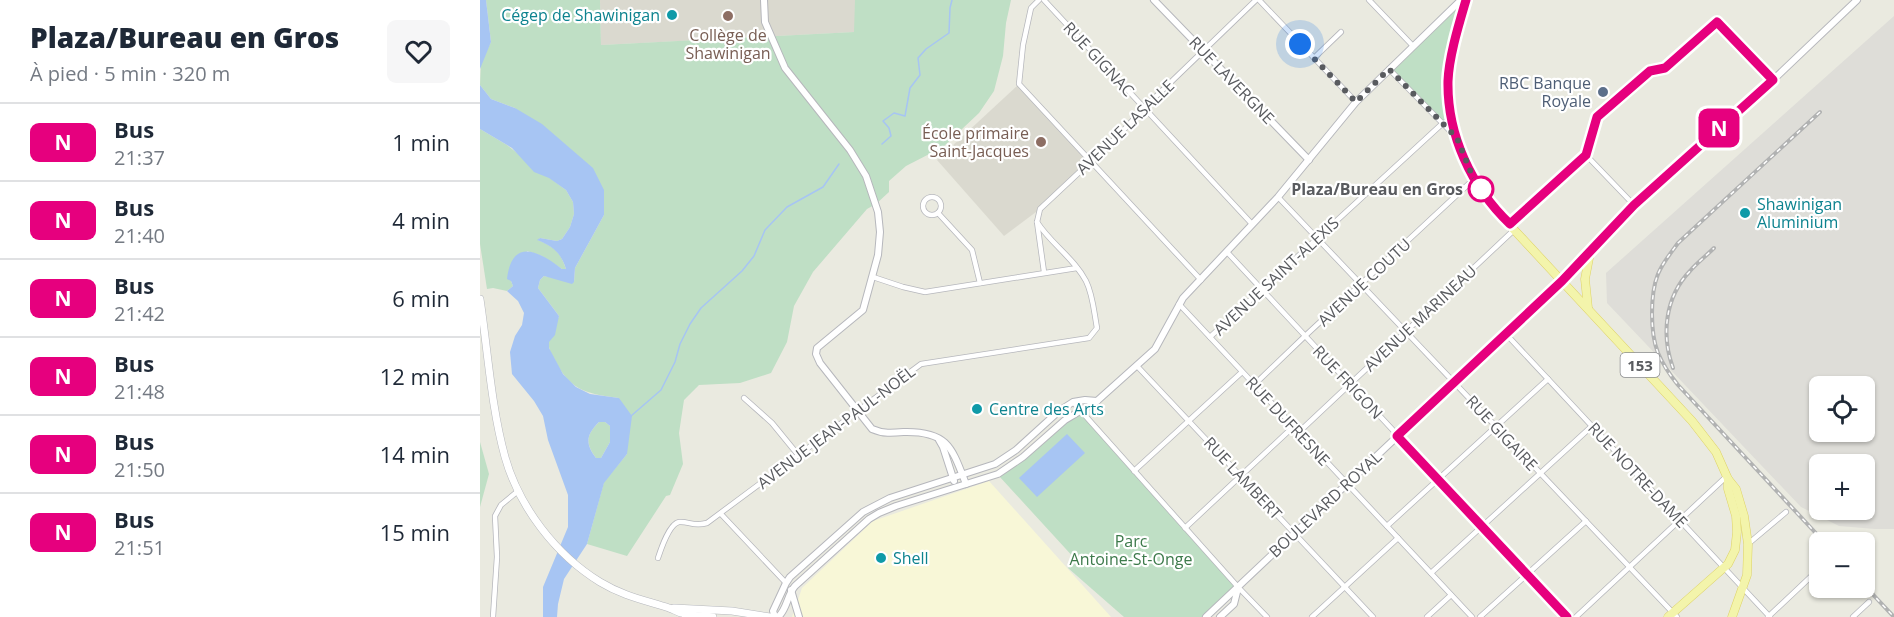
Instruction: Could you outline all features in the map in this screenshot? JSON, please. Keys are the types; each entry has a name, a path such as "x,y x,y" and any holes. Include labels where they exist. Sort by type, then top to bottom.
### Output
{"main road":[{"name":"153","path":"1464,0 1448,80 1451,120 1474,180 1491,205 1700,430 1716,452 1727,477 1736,489 1744,516 1748,544 1747,575 1732,617"},
{"path":"1589,310 1585,279 1590,253"},
{"path":"480,299 500,438 507,464 518,490 541,527 565,554 600,582 637,600 671,608 732,611 770,617"},
{"name":"153","path":"1673,616 1728,564 1735,550 1736,516 1727,477"},
{"path":"671,608 681,613 713,617"}],"street":[{"path":"764,0 765,22 785,68 850,150 866,176 876,201 880,232 878,255 862,310 817,348 816,354 820,363 872,429 881,433 924,432 937,436 953,452 966,484"},
{"path":"1039,0 1030,8 1018,77 1019,84 1201,280"},
{"name":"RUE GIGNAC","path":"1044,0 1252,224"},
{"name":"RUE LAVERGNE","path":"1154,0 1309,160"},
{"path":"1257,0 1356,102"},
{"name":"AVENUE LASALLE","path":"1037,222 1040,209 1257,0"},
{"path":"1369,0 1413,46"},
{"path":"1097,401 1073,402 1059,411 1016,450 994,464 890,498 863,512 786,583 773,611 777,617 782,615 791,590 869,519 896,506 998,474 1010,467 1065,420 1097,401 1137,366 1155,349 1179,304 1278,197 1356,102 1464,0"},
{"name":"BOULEVARD ROYAL","path":"1206,617 1562,281 1634,205 1857,0"},
{"path":"1314,58 1341,32"},
{"path":"1389,69 1457,138"},
{"name":"AVENUE SAINT-ALEXIS","path":"1210,337 1443,123 1451,120"},
{"path":"1586,155 1634,205"},
{"name":"AVENUE COUTU","path":"1254,385 1474,180"},
{"path":"930,197 939,200 941,208 938,213 932,215 926,213 922,205 925,200 930,197"},
{"name":"RUE GIGAIRE","path":"1278,197 1586,521 1673,616"},
{"path":"938,213 972,250 980,283"},
{"path":"1037,222 1044,272"},
{"name":"AVENUE JEAN-PAUL-NOËL","path":"658,558 663,543 677,522 697,526 721,514 921,364 1089,338 1097,328 1092,295 1086,281 1037,222"},
{"name":"AVENUE MARINEAU","path":"1299,432 1515,229"},
{"name":"RUE FRIGON","path":"1227,252 1567,617"},
{"path":"873,277 925,292 1077,268"},
{"name":"RUE DUFRESNE","path":"1179,304 1472,617"},
{"name":"RUE NOTRE-DAME","path":"1506,334 1769,617"},
{"name":"RUE LAMBERT","path":"1137,366 1373,617"},
{"path":"1134,471 1242,372"},
{"path":"1387,526 1548,379"},
{"path":"744,398 772,423 799,456"},
{"path":"1073,402 1267,617"},
{"path":"1431,573 1592,426"},
{"path":"1185,528 1293,427"},
{"path":"937,436 956,487"},
{"path":"1575,617 1727,477"},
{"path":"493,617 497,557 495,516 501,504 518,490"},
{"path":"1748,544 1786,512"},
{"path":"721,514 786,583"},
{"path":"1480,617 1586,521"},
{"path":"1312,617 1398,538"},
{"path":"1769,617 1809,579"},
{"name":"BOULEVARD ROYAL","path":"1220,617 1234,604 1238,587"},
{"path":"791,590 799,617"},
{"path":"1427,617 1451,595"},
{"path":"1853,617 1869,602"}],"shaded area":[{"name":"Collège de Shawinigan","path":"600,0 855,0 855,32 601,45"},
{"path":"1894,16 1894,529 1839,526 1827,520 1875,520 1875,454 1809,454 1809,511 1801,507 1607,303 1606,273"},
{"path":"1019,84 1092,161 1040,209 1004,236 937,160"},
{"path":"989,481 1111,617 792,617 802,588 873,521"}],"green space":[{"path":"486,0 600,0 601,45 854,32 855,0 1011,0 1003,56 994,91 979,113 943,147 906,166 889,181 889,192 867,209 813,272 794,306 787,342 771,373 740,383 699,385 684,400 679,433 683,464 670,495 666,496 627,556 587,544 604,482 627,454 619,398 583,390 569,381 563,373 549,347 550,336 559,316 538,288 544,276 574,282 575,268 604,215 515,108 491,99 480,85 481,62 491,42"},
{"path":"1462,0 1448,80 1451,120 1443,123 1389,69"},
{"path":"480,129 507,145 566,190 573,202 574,214 570,227 562,239 557,241 540,238 538,240 556,250 566,269 527,251 511,281 513,286 507,291 487,289 480,244"},
{"name":"Parc Antoine-St-Onge","path":"1080,410 1238,587 1207,617 1124,617 1068,568 1076,560 999,476"},
{"path":"599,422 605,422 610,426 610,442 601,458 596,458 588,439"},
{"path":"480,442 489,474 480,507"}],"water":[{"path":"480,0 486,0 491,42 480,69"},
{"path":"480,85 491,99 515,108 542,124 593,168 604,190 604,215 575,268 574,282 572,284 544,276 538,288 559,316 555,335 549,342 549,348 563,374 576,387 590,394 619,398 632,416 627,454 604,483 587,544 564,579 557,617 543,617 543,587 568,527 568,495 548,440 543,416 512,374 510,352 515,336 522,325 524,313 518,301 507,291 513,286 507,279 514,257 521,253 536,253 562,269 566,269 556,251 537,240 540,238 557,241 562,239 570,227 574,214 573,202 566,190 549,178 534,172 512,148 480,129","holes":["599,422 605,422 610,426 610,442 601,458 596,458 588,439"]},
{"path":"1067,434 1085,453 1037,497 1019,478"}],"waterway":[{"path":"882,144 891,136 889,128 883,121 894,113 905,116 910,88 920,75 918,58 926,49 949,33 952,0"},
{"path":"631,416 661,390 690,324 701,308 742,271 754,256 765,230 787,207 823,187 839,164"}],"railway":[{"path":"1815,532 1675,381 1664,366 1655,345 1652,313 1655,282 1678,243 1820,112"},
{"path":"1673,368 1667,343 1670,304 1682,281 1714,248"},
{"path":"1875,597 1894,617"}],"bus line":[{"name":"N","path":"1466,0 1457,30 1448,80 1451,120 1474,180 1491,205 1510,224 1586,155 1597,117 1650,71 1665,68 1717,22 1773,80 1634,205 1562,281 1397,436 1567,617"}],"place":[{"name":"Cégep de Shawinigan","path":"672,15"},
{"name":"Collège de Shawinigan","path":"728,16"},
{"name":"RBC Banque Royale","path":"1603,92"},
{"name":"École primaire Saint-Jacques","path":"1041,142"},
{"name":"Plaza/Bureau en Gros","path":"1481,189"},
{"name":"Shawinigan Aluminium","path":"1745,213"},
{"name":"Centre des Arts","path":"977,409"},
{"name":"Shell","path":"881,558"}],"route":[{"path":"1300,44 1356,102 1389,69 1457,138 1474,180 1483,192 1481,189"}]}
